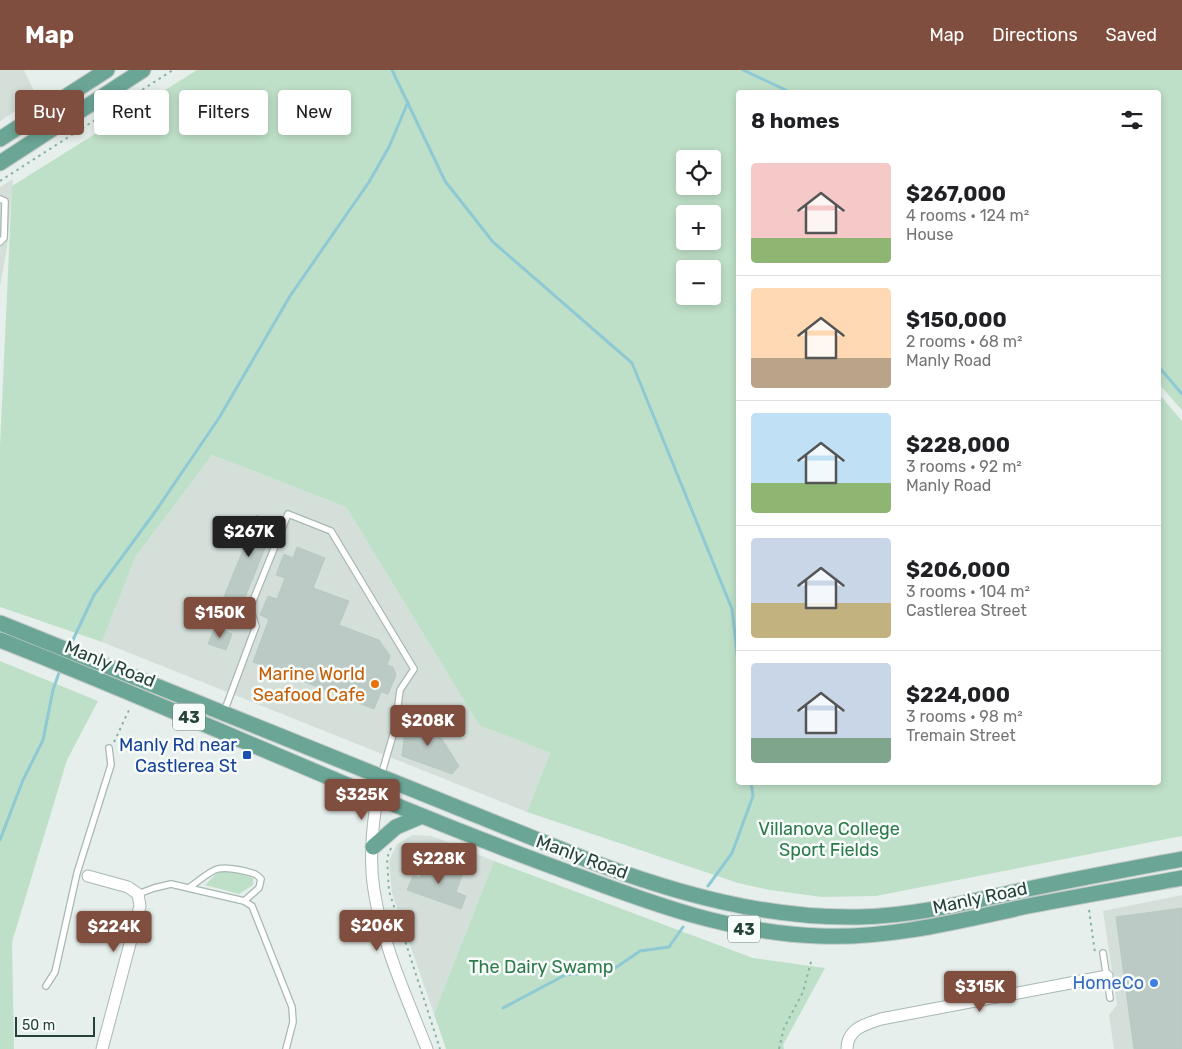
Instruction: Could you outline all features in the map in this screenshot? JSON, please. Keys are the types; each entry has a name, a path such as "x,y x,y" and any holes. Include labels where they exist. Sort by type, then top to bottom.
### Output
{"main road":[{"path":"0,139 107,70"},
{"path":"0,163 143,70"},
{"name":"Manly Road","path":"0,623 632,876 720,901 796,914 858,917 915,913 1182,858"},
{"name":"Manly Road","path":"0,640 198,720 422,816 499,846 678,912 747,929 789,934 851,936 915,930 1086,895 1182,878"},
{"path":"373,847 396,827 422,816"}],"street":[{"path":"381,776 377,797 373,847 373,877 380,918 427,1049"},
{"path":"82,874 128,887 138,894 140,906 102,1049"},
{"path":"847,1049 847,1042 853,1031 860,1026 881,1019 1102,977"}],"lane":[{"path":"0,199 5,201 6,207 4,238 0,242"},
{"path":"224,713 256,626 250,608 288,514 331,531 414,669 400,690 395,728 381,776"},
{"path":"46,986 56,972 111,765 109,748"},
{"path":"190,887 215,869 224,866 257,874 261,879 259,888 244,901"},
{"path":"138,894 171,884 244,901 252,906 292,1008 293,1022 286,1049"},
{"path":"1103,953 1102,977 1110,998"}],"path":[{"path":"0,181 173,70"},
{"path":"109,748 118,736 129,710"},
{"path":"394,842 387,858 389,891 440,1049"},
{"path":"1089,910 1102,977"},
{"path":"779,1049 784,1028 804,992 812,958"}],"shaded area":[{"path":"0,70 24,70 34,90 15,90 15,111 0,121"},
{"path":"13,179 7,248 0,286 0,187"},
{"path":"212,455 346,507 479,725 550,753 527,812 102,642 136,556"},
{"path":"413,835 432,836 494,861 434,1014 392,893 389,861 397,844"},
{"name":"HomeCo","path":"1182,895 1182,1049 1114,1049 1109,1015 1117,1005 1103,911"}],"green space":[{"name":"Villanova College Sport Fields","path":"197,70 1182,70 1182,410 1161,386 1161,90 736,90 736,785 1161,785 1161,396 1182,421 1182,836 876,896 822,897 770,890 738,883 527,812 550,753 479,725 346,507 212,455 136,556 102,642 0,607 0,446 12,186 94,135 169,135 169,90 165,90"},
{"path":"0,661 98,701 67,760 12,942 14,1049 0,1049"},
{"name":"The Dairy Swamp","path":"494,861 753,958 825,968 783,1045 784,1049 446,1049 434,1014"},
{"path":"227,871 253,878 253,885 239,894 205,885 217,873"}],"building":[{"path":"256,515 275,523 242,605 224,597 249,535 243,532 250,516 255,518"},
{"path":"297,547 325,558 313,588 349,601 339,625 379,640 390,656 387,665 393,667 396,675 388,694 381,692 374,709 253,662 269,619 260,615 268,596 277,599 285,578 276,575 284,554 293,558"},
{"path":"215,627 232,634 226,650 208,644"},
{"path":"428,717 459,766 452,774 402,756 405,729"},
{"path":"427,860 463,873 456,892 466,896 461,909 407,890 413,876 420,878"},
{"name":"HomeCo","path":"1182,908 1182,1049 1134,1049 1116,917"}],"waterway":[{"path":"392,70 445,181 493,242 632,363 732,609 736,644"},
{"path":"743,70 786,90"},
{"path":"71,644 94,595 155,512 219,418 290,296 369,182 389,147 408,102"},
{"path":"1161,369 1182,394"},
{"path":"0,840 23,780 43,740 53,690 60,670"},
{"path":"708,886 732,853 753,796 751,785"},
{"path":"503,1008 565,975 611,971 640,951 669,947 683,927"}],"place":[{"name":"Marine World Seafood Cafe","path":"375,684"},
{"name":"Manly Rd near Castlerea St","path":"247,755"},
{"name":"HomeCo","path":"1154,983"}]}
